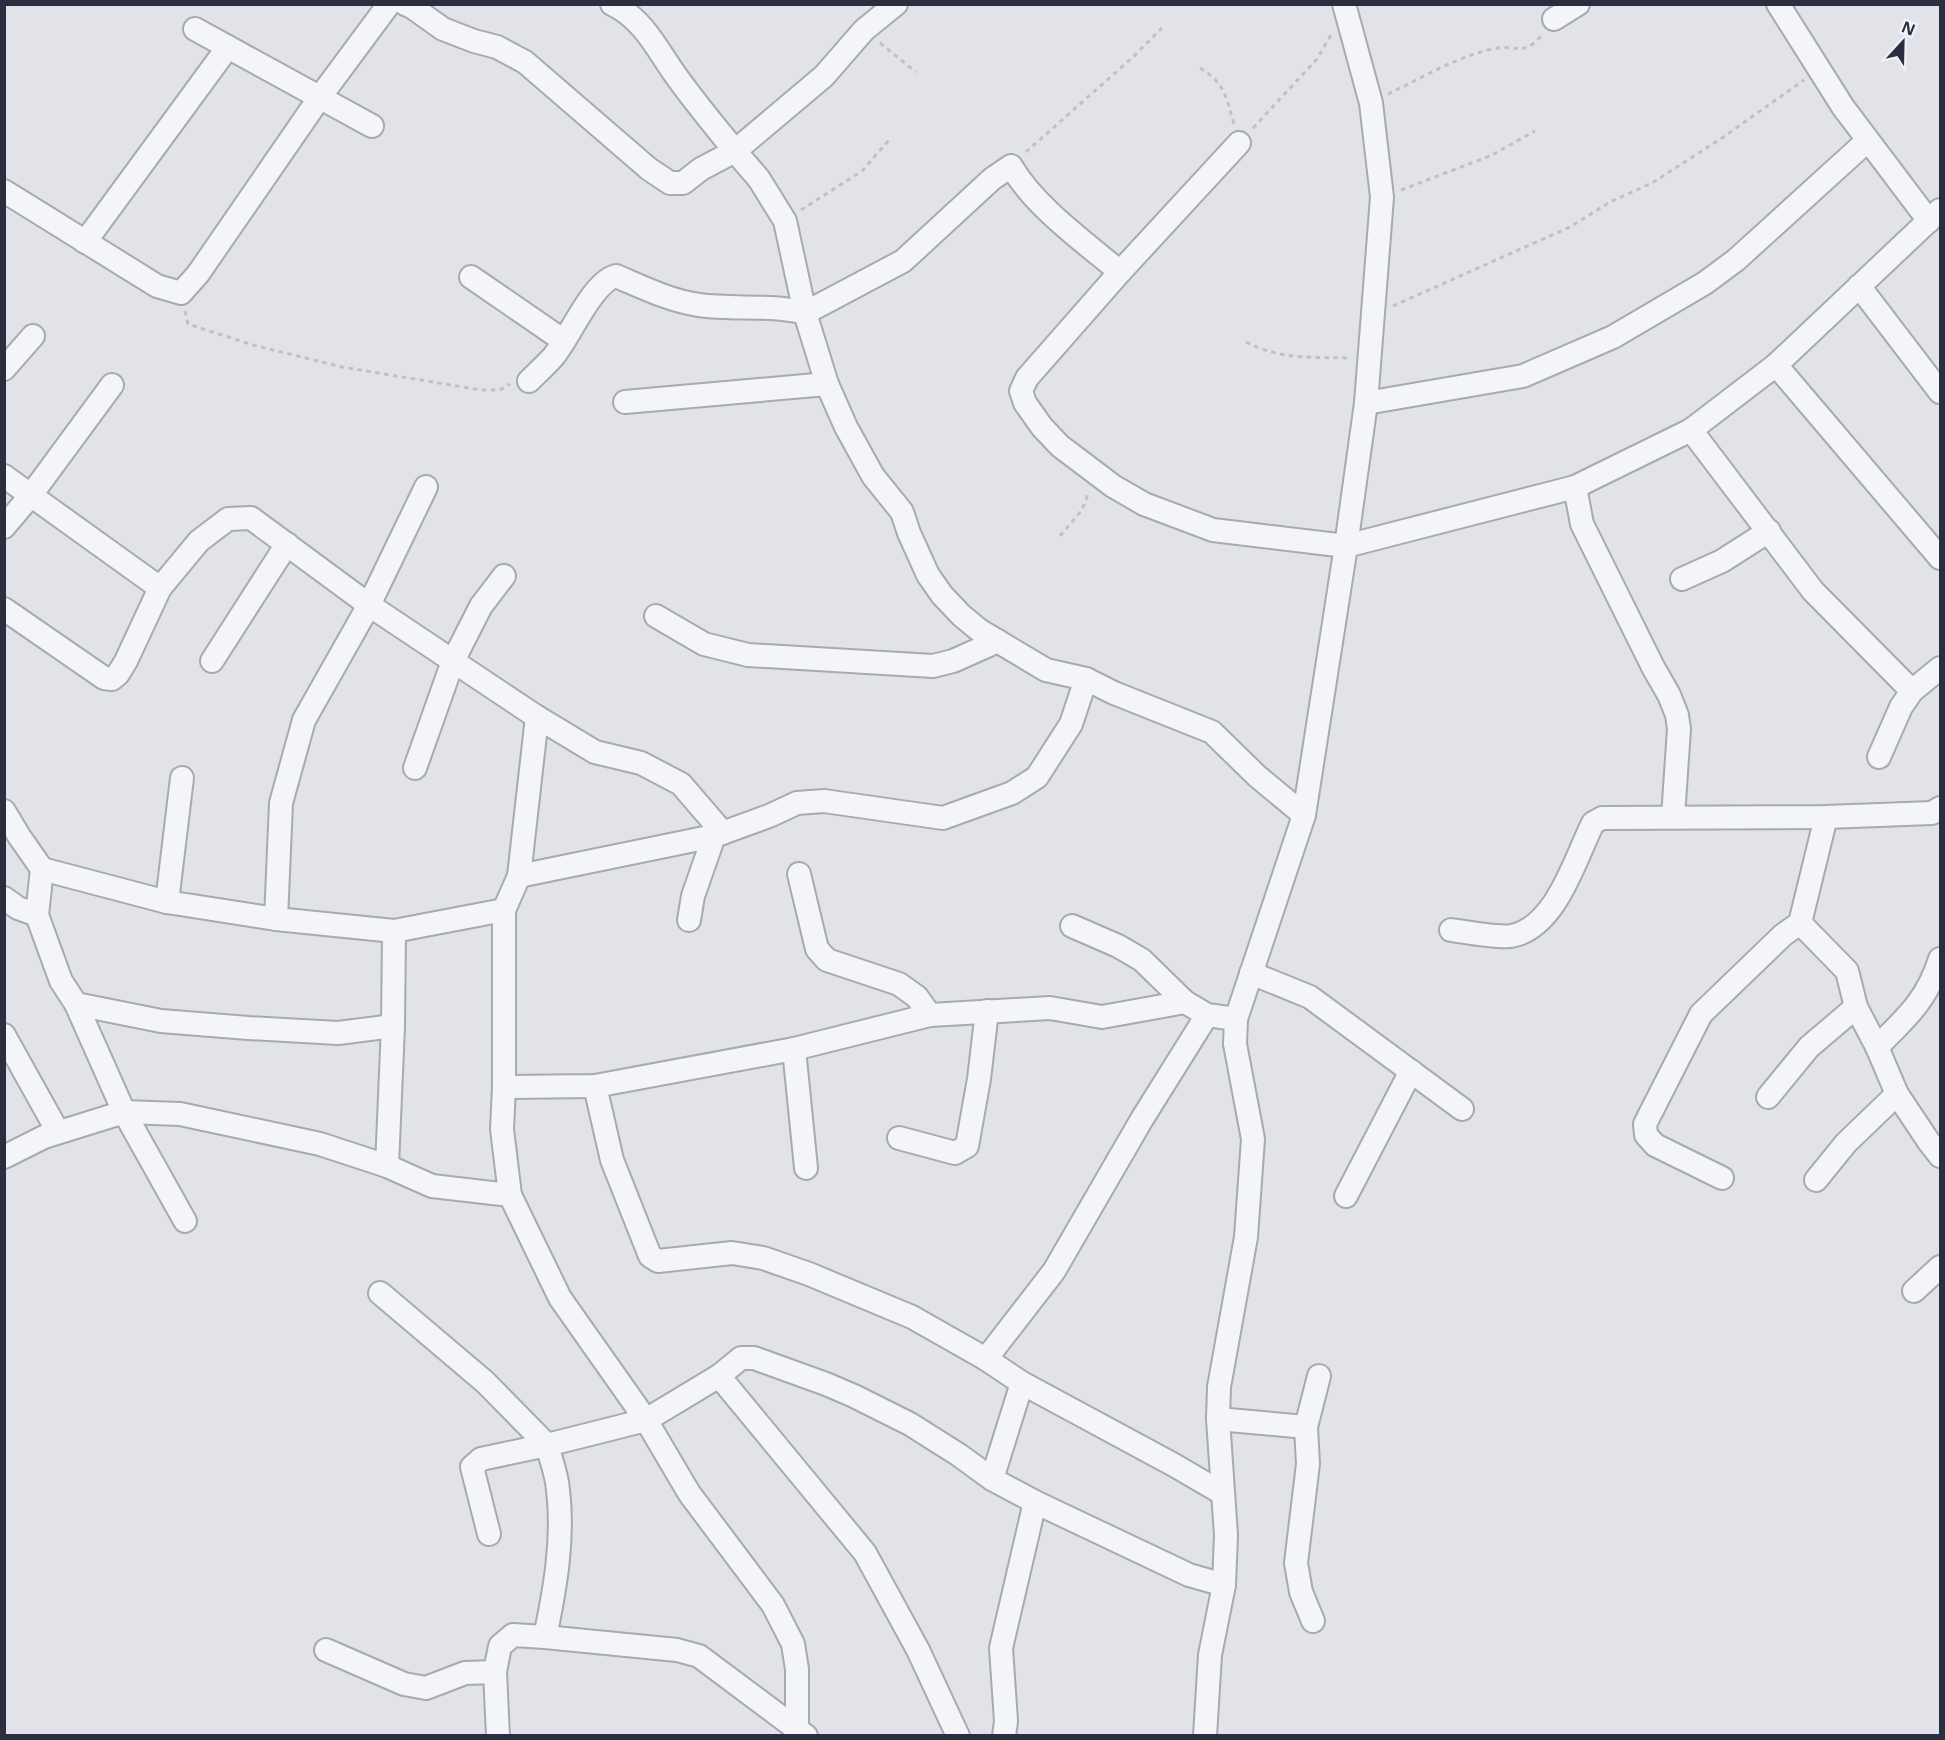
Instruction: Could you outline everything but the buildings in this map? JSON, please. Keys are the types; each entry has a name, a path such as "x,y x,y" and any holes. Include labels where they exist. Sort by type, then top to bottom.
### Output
{"street":[{"path":"4,191 157,286 181,293 198,274 320,97 389,4"},
{"path":"405,4 443,29 474,42 497,47 525,62 649,169 670,183 683,183 701,169 735,151 824,76 864,30 896,4"},
{"path":"612,4 644,28 674,73 759,179 785,221 805,313 827,384 846,427 873,476 902,512 928,575 961,615 979,630 1046,670 1086,679 1114,693 1212,732 1257,776 1304,815"},
{"path":"1554,19 1578,4"},
{"path":"1239,143 1120,272 1027,378 1022,391 1025,403 1042,427 1060,446 1113,486 1144,504 1213,530 1346,546 1575,487 1691,430 1776,365 1935,216 1868,141 1778,4"},
{"path":"1205,1736 1210,1655 1224,1585 1226,1535 1218,1419 1219,1387 1246,1237 1252,1139 1235,1044 1236,1019 1304,815 1366,403 1382,197 1371,103 1344,7"},
{"path":"195,29 372,126"},
{"path":"85,242 228,47"},
{"path":"1366,403 1523,376 1613,337 1705,283 1736,260 1868,141"},
{"path":"529,381 553,357 594,294 609,278 615,276 669,298 698,305 789,309 805,313 903,261 992,179 1011,166 1054,216 1120,272"},
{"path":"471,277 564,341"},
{"path":"1859,286 1941,392"},
{"path":"4,369 33,336"},
{"path":"1776,365 1941,558"},
{"path":"625,402 827,384"},
{"path":"4,527 31,495 112,385"},
{"path":"1691,430 1813,591 1912,691"},
{"path":"4,476 160,588"},
{"path":"276,919 281,803 304,720 369,605 426,487"},
{"path":"1575,487 1582,524 1677,715 1679,729 1673,817"},
{"path":"4,609 104,678 112,679 126,661 160,588 199,541 228,519 251,518 369,605 537,717 595,752 640,763 681,784 718,834"},
{"path":"1682,579 1722,561 1769,531"},
{"path":"212,661 287,544"},
{"path":"415,768 453,662 481,606 504,576"},
{"path":"656,616 704,645 748,655 933,666 953,662 998,641"},
{"path":"1879,757 1901,707 1912,691 1941,668"},
{"path":"519,876 718,834 769,816 797,803 824,801 943,818 1012,793 1037,777 1071,724 1086,679"},
{"path":"537,717 519,876 504,909 502,1129 510,1195 560,1298 646,1420 689,1493 773,1605 793,1644 802,1732"},
{"path":"167,902 182,778"},
{"path":"1451,930 1511,936 1538,923 1558,898 1593,823 1602,818 1826,817 1932,813 1941,808"},
{"path":"4,811 42,870 37,915 61,981 76,1004 124,1112 185,1221"},
{"path":"1722,1178 1655,1145 1646,1135 1645,1124 1701,1014 1783,934 1800,923 1826,817"},
{"path":"689,920 693,896 718,834"},
{"path":"42,870 167,902 276,919 394,931 504,909"},
{"path":"799,874 817,949 827,960 899,984 917,997 930,1015"},
{"path":"4,898 18,908 37,915"},
{"path":"1800,923 1847,971 1856,1007 1877,1047 1897,1094 1941,1156"},
{"path":"1072,926 1118,946 1142,960 1185,1002 1207,1015 1236,1019"},
{"path":"387,1166 393,1026 394,931"},
{"path":"1877,1047 1916,1009 1934,980 1941,959"},
{"path":"1251,973 1310,997 1462,1108"},
{"path":"504,1087 595,1086 794,1049 930,1015 1050,1008 1102,1017 1185,1002"},
{"path":"76,1004 161,1021 237,1027 338,1033 393,1026"},
{"path":"1768,1097 1809,1047 1856,1007"},
{"path":"899,1138 955,1153 966,1146 979,1079 987,1011"},
{"path":"986,1359 1054,1271 1142,1119 1207,1015"},
{"path":"4,1035 58,1132"},
{"path":"794,1049 806,1168"},
{"path":"1346,1196 1411,1071"},
{"path":"595,1086 612,1160 650,1256 658,1261 732,1253 763,1258 912,1317 986,1359 1022,1383 1222,1493"},
{"path":"1816,1180 1846,1143 1897,1094"},
{"path":"4,1157 44,1137 124,1112 180,1114 320,1144 387,1166 432,1186 510,1195"},
{"path":"1914,1291 1941,1267"},
{"path":"380,1293 485,1382 547,1446 558,1488 560,1512 556,1582 545,1637"},
{"path":"489,1534 472,1467 481,1459 547,1446 646,1420 719,1376 741,1358 754,1358 826,1384 910,1424 992,1479 1035,1502 1189,1575 1224,1585"},
{"path":"719,1376 865,1553 918,1650 958,1736"},
{"path":"1312,1621 1301,1592 1296,1563 1308,1464 1306,1427 1319,1376"},
{"path":"992,1479 1022,1383"},
{"path":"1218,1419 1306,1427"},
{"path":"1005,1736 1001,1647 1035,1502"},
{"path":"498,1736 495,1672 500,1646 513,1635 677,1650 699,1656 802,1732"},
{"path":"326,1650 404,1684 426,1688 465,1673 495,1672"}],"path":[{"path":"1239,143 1317,59 1344,7"},
{"path":"1371,103 1459,59 1495,48 1521,50 1535,44 1554,19"},
{"path":"1011,166 1133,57 1162,28"},
{"path":"864,30 916,72"},
{"path":"1200,68 1218,81 1225,90 1239,143"},
{"path":"1372,315 1570,227 1610,202 1652,183 1719,140 1819,69"},
{"path":"1382,197 1490,156 1535,131"},
{"path":"785,221 862,171 889,140"},
{"path":"181,293 188,324 253,345 342,367 481,390 500,390 512,383 529,381"},
{"path":"1246,342 1265,352 1293,357 1369,358"},
{"path":"1060,537 1082,510 1096,472"}]}
